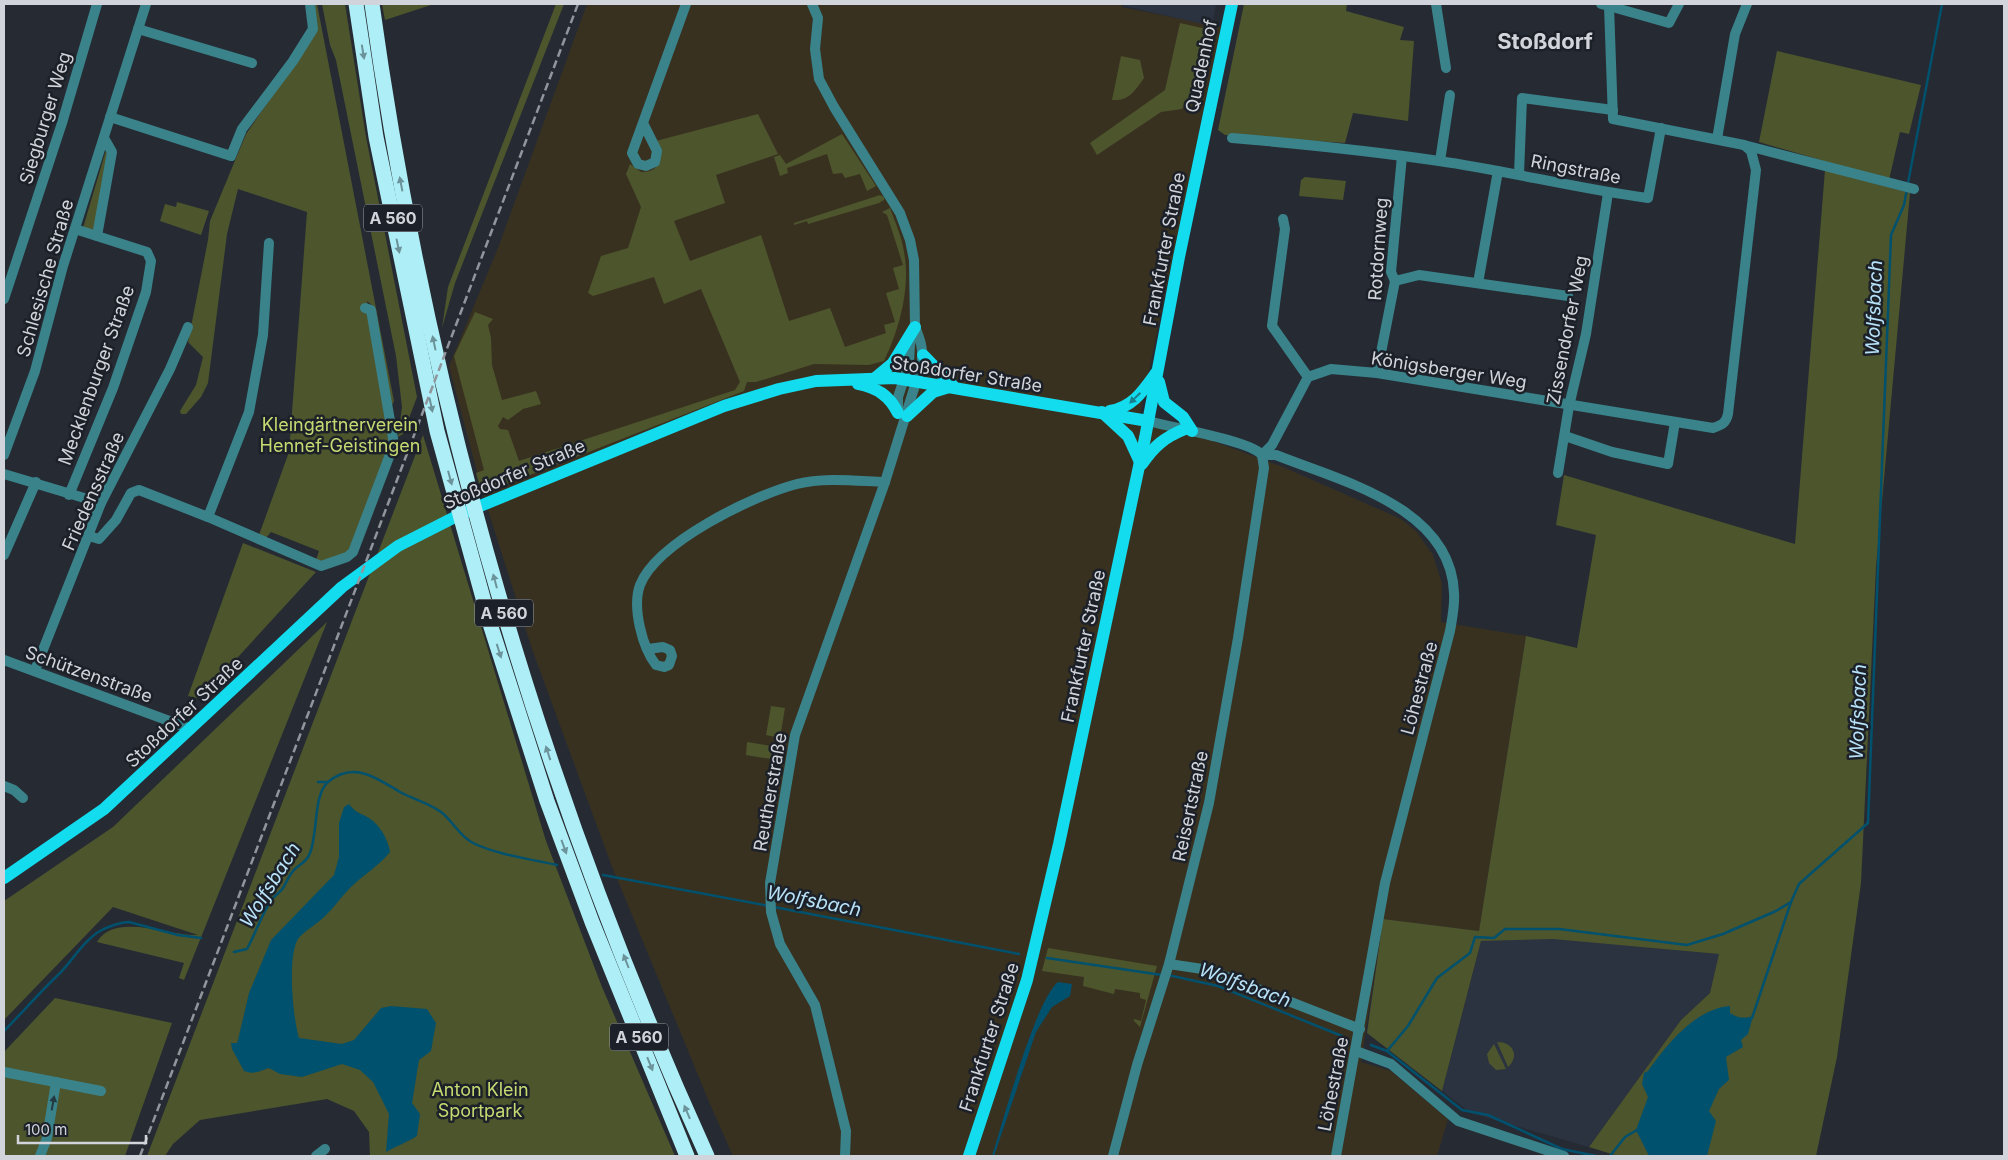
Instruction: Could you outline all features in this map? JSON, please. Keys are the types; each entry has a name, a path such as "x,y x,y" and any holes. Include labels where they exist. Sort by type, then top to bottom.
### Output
{"highway":[{"name":"A 560","path":"356,4 376,137 435,422 491,627 547,801 592,922 686,1155"},
{"name":"A 560","path":"372,4 400,183 418,270 453,425 502,609 563,799 648,1018 706,1156"}],"main road":[{"name":"Quadenhof","path":"1205,136 1232,4"},
{"name":"Frankfurter Straße","path":"969,1156 1028,972 1086,721 1205,136"},
{"path":"875,378 893,363 916,327"},
{"path":"838,379 873,387 892,402 902,414 933,392 953,386 923,355"},
{"path":"1102,412 1120,409 1137,398 1159,369"},
{"path":"1102,412 1128,436 1139,466 1167,436 1189,430 1183,417 1164,402 1159,390 1159,369"},
{"name":"Stoßdorfer Straße","path":"4,878 104,809 192,729 342,587 373,563 430,529 504,496 734,403 779,388 838,379 875,378 910,380 953,386 1029,401 1148,420"}],"street":[{"name":"Siegburger Weg","path":"4,299 62,123 97,4"},
{"name":"Schlesische Straße","path":"4,455 35,371 75,229 146,4"},
{"path":"643,123 686,4"},
{"path":"813,4 818,18 815,49 819,79 834,107 900,213 910,240 914,260 916,327 910,344 910,380"},
{"path":"1436,4 1446,68"},
{"path":"1679,4 1669,23 1605,5 1613,119 1744,145 1914,189"},
{"path":"1717,139 1735,34 1747,4"},
{"path":"110,117 231,156 242,129 293,61 313,29 311,5"},
{"path":"138,28 252,63"},
{"path":"1440,161 1450,95"},
{"path":"1519,174 1522,98 1613,110"},
{"name":"Ringstraße","path":"1232,138 1440,161 1519,174 1608,193 1648,198 1661,128"},
{"name":"Schlesische Straße","path":"97,236 112,152 104,138"},
{"name":"Königsberger Weg","path":"1308,377 1331,369 1377,373 1569,406 1713,428 1727,422 1756,170 1751,151 1744,145"},
{"name":"Rotdornweg","path":"1377,373 1395,281 1391,272 1402,156"},
{"path":"1478,283 1498,171"},
{"name":"Zissendorfer Weg","path":"1558,473 1569,406 1586,334 1608,193"},
{"path":"1262,455 1272,445 1308,377 1272,326 1285,229 1283,219"},
{"name":"Mecklenburger Straße","path":"69,495 113,388 146,292 151,261 147,252 75,229"},
{"path":"208,517 249,412 263,335 269,243"},
{"path":"1395,281 1419,275 1568,296"},
{"path":"89,536 99,539 116,520 132,493 139,490 208,517 321,566 347,557 353,552 394,444 371,310 365,308"},
{"name":"Friedensstraße","path":"34,670 101,503 170,369 188,327"},
{"name":"Stoßdorfer Straße","path":"916,327 922,342 923,355"},
{"name":"Reutherstraße","path":"845,1156 846,1131 815,1005 780,944 771,912 770,883 795,735 885,482 899,435 910,380 923,355"},
{"name":"Löhestraße","path":"1148,420 1255,449 1262,455 1276,455 1389,500 1414,518 1434,538 1449,565 1454,593 1450,631 1386,882 1336,1156"},
{"path":"1564,436 1612,452 1668,464 1675,422"},
{"name":"Reisertstraße","path":"1113,1156 1135,1073 1167,971 1209,802 1264,468 1262,455"},
{"path":"4,474 36,482 69,495 101,503"},
{"path":"648,649 638,619 640,584 656,561 672,548 728,511 798,484 826,480 885,482"},
{"path":"4,555 36,482"},
{"name":"Schützenstraße","path":"4,660 192,729"},
{"path":"4,786 14,790 23,798"},
{"path":"1167,971 1209,970 1360,1029"},
{"path":"1356,1051 1391,1064 1458,1121 1564,1156"},
{"path":"4,1072 101,1091"},
{"path":"40,1156 47,1138 56,1082"},
{"path":"316,1156 325,1149"}],"shaded area":[{"path":"587,4 1122,4 1122,7 1221,27 1140,414 1283,467 1401,519 1416,531 1433,555 1442,584 1441,622 1526,636 1479,931 1383,919 1361,1062 1391,1071 1448,1119 1437,1156 733,1156 611,864 532,649 482,491 449,366 498,248"},
{"path":"1124,4 1216,4 1212,26 1124,6"},
{"path":"1553,938 1720,954 1710,993 1681,1020 1589,1147 1471,1113 1442,1091 1481,941"}],"green space":[{"name":"Kleingärtnerverein Hennef-Geistingen","path":"313,4 317,4 394,401 390,409 373,306 367,301 391,441 351,550 324,563 316,560 319,551 271,532 266,538 259,535 289,452 307,212 238,189 227,234 208,383 201,397 186,414 181,414 180,411 196,385 203,357 188,342 210,221 246,134 316,32"},
{"path":"322,4 345,4 366,137 417,397 403,434 398,437 402,407 396,356 336,60 330,45"},
{"path":"382,4 434,4 385,20"},
{"path":"556,4 564,4 455,283 442,328 448,287"},
{"path":"1244,4 1347,4 1346,11 1404,27 1400,40 1414,41 1408,121 1353,113 1345,143 1225,135 1218,130"},
{"path":"1180,23 1211,30 1202,71 1189,99 1182,109 1161,112 1097,155 1090,143 1165,90"},
{"path":"1777,51 1921,85 1909,134 1900,132 1889,180 1759,142"},
{"path":"1121,56 1140,60 1144,78 1131,95 1123,99 1112,100"},
{"path":"758,114 778,154 716,175 725,203 674,221 690,261 761,235 789,321 830,308 845,347 886,333 884,325 895,322 886,293 899,289 893,268 903,265 887,215 882,212 890,208 903,246 906,279 899,322 884,361 869,365 814,364 756,382 747,382 744,391 482,494 476,473 484,470 454,356 475,312 493,319 488,325 491,338 492,365 502,400 536,391 541,404 523,409 508,420 503,417 498,426 500,429 508,430 519,461 735,390 740,382 701,289 664,304 654,277 593,296 588,293 601,256 628,248 641,207 626,174 630,164 641,172 648,172 653,170 659,162 660,152 656,141"},
{"path":"842,134 876,186 867,191 860,174 845,178 842,173 833,174 827,154 787,168 788,173 780,176 774,157 780,155 786,164"},
{"path":"106,150 109,152 94,231 83,228"},
{"path":"1825,170 1910,193 1876,567 1861,883 1837,1057 1816,1156 1618,1156 1589,1147 1681,1020 1710,993 1719,954 1553,939 1481,941 1442,1091 1367,1033 1383,919 1479,931 1526,636 1577,648 1596,535 1556,525 1564,475 1795,544"},
{"path":"1305,177 1346,181 1343,200 1299,196 1301,180"},
{"path":"880,195 884,197 884,200 879,203 808,224 807,221 794,225 794,223"},
{"path":"177,202 209,211 201,235 160,221 165,204 176,207"},
{"name":"Anton Klein Sportpark","path":"423,435 546,841 602,987 675,1156 370,1156 369,1132 354,1111 327,1099 200,1120 173,1144 165,1156 147,1156"},
{"path":"243,543 316,572 205,693 197,698 188,696"},
{"path":"327,622 184,980 179,978 184,963 97,942 105,933 117,928 130,927 198,935 113,907 4,1020 4,901 113,827"},
{"path":"771,706 785,708 780,738 766,735"},
{"path":"747,742 778,747 777,760 746,755"},
{"path":"1048,948 1157,966 1140,1027 1134,1019 1141,1021 1146,1000 1140,998 1140,993 1115,989 1114,994 1083,986 1084,977 1042,971"},
{"path":"55,998 172,1023 125,1156 4,1156 4,1052"},
{"path":"1497,1042 1507,1044 1513,1050 1514,1058 1508,1067"},
{"path":"1494,1044 1506,1069 1496,1070 1489,1063 1487,1054"}],"water":[{"path":"349,804 356,811 377,824 385,837 390,852 350,888 324,917 298,939 293,959 293,1003 299,1038 342,1044 354,1040 381,1008 391,1006 427,1009 436,1023 431,1051 419,1060 412,1103 420,1114 417,1136 386,1152 389,1114 373,1082 360,1070 342,1064 302,1077 280,1074 269,1068 251,1073 244,1071 232,1049 231,1043 237,1043 249,993 271,940 334,875 339,857 339,823 344,807"},
{"path":"1058,982 1072,984 1070,996 1052,1007 1036,1032 994,1156 992,1156 1030,1036 1049,994"},
{"path":"1730,1006 1730,1013 1735,1016 1744,1018 1753,1016 1748,1034 1741,1040 1743,1047 1726,1057 1729,1080 1719,1089 1709,1111 1716,1121 1707,1156 1649,1156 1636,1130 1648,1097 1642,1084 1644,1073 1648,1071 1673,1039 1694,1021 1717,1009"}],"waterway":[{"name":"Wolfsbach","path":"1908,183 1942,4"},
{"name":"Wolfsbach","path":"1371,1045 1387,1051 1408,1026 1437,978 1470,953 1475,937 1494,938 1505,929 1559,929 1687,945 1723,934 1776,911 1791,902 1799,884 1868,823 1891,235 1904,205 1907,189"},
{"name":"Wolfsbach","path":"234,952 247,949 272,899 283,888 293,871 307,858 312,845 318,805 323,788 328,782 347,772 356,772 374,777 436,809 473,843 503,854 557,865"},
{"path":"318,782 327,782"},
{"name":"Wolfsbach","path":"603,875 769,906"},
{"path":"1752,1018 1791,902"},
{"name":"Wolfsbach","path":"774,907 1019,954"},
{"name":"Wolfsbach","path":"4,1031 62,971 88,940 103,929 129,922 178,935 201,938"},
{"name":"Wolfsbach","path":"1047,958 1162,975"},
{"name":"Wolfsbach","path":"1168,975 1218,986 1342,1036"},
{"path":"1387,1051 1462,1110 1488,1115 1562,1149 1596,1156"},
{"path":"1610,1156 1625,1137 1637,1130"}],"railway":[{"path":"140,1156 578,4"}],"district":[{"name":"Stoßdorf","path":"1545,41"}]}
